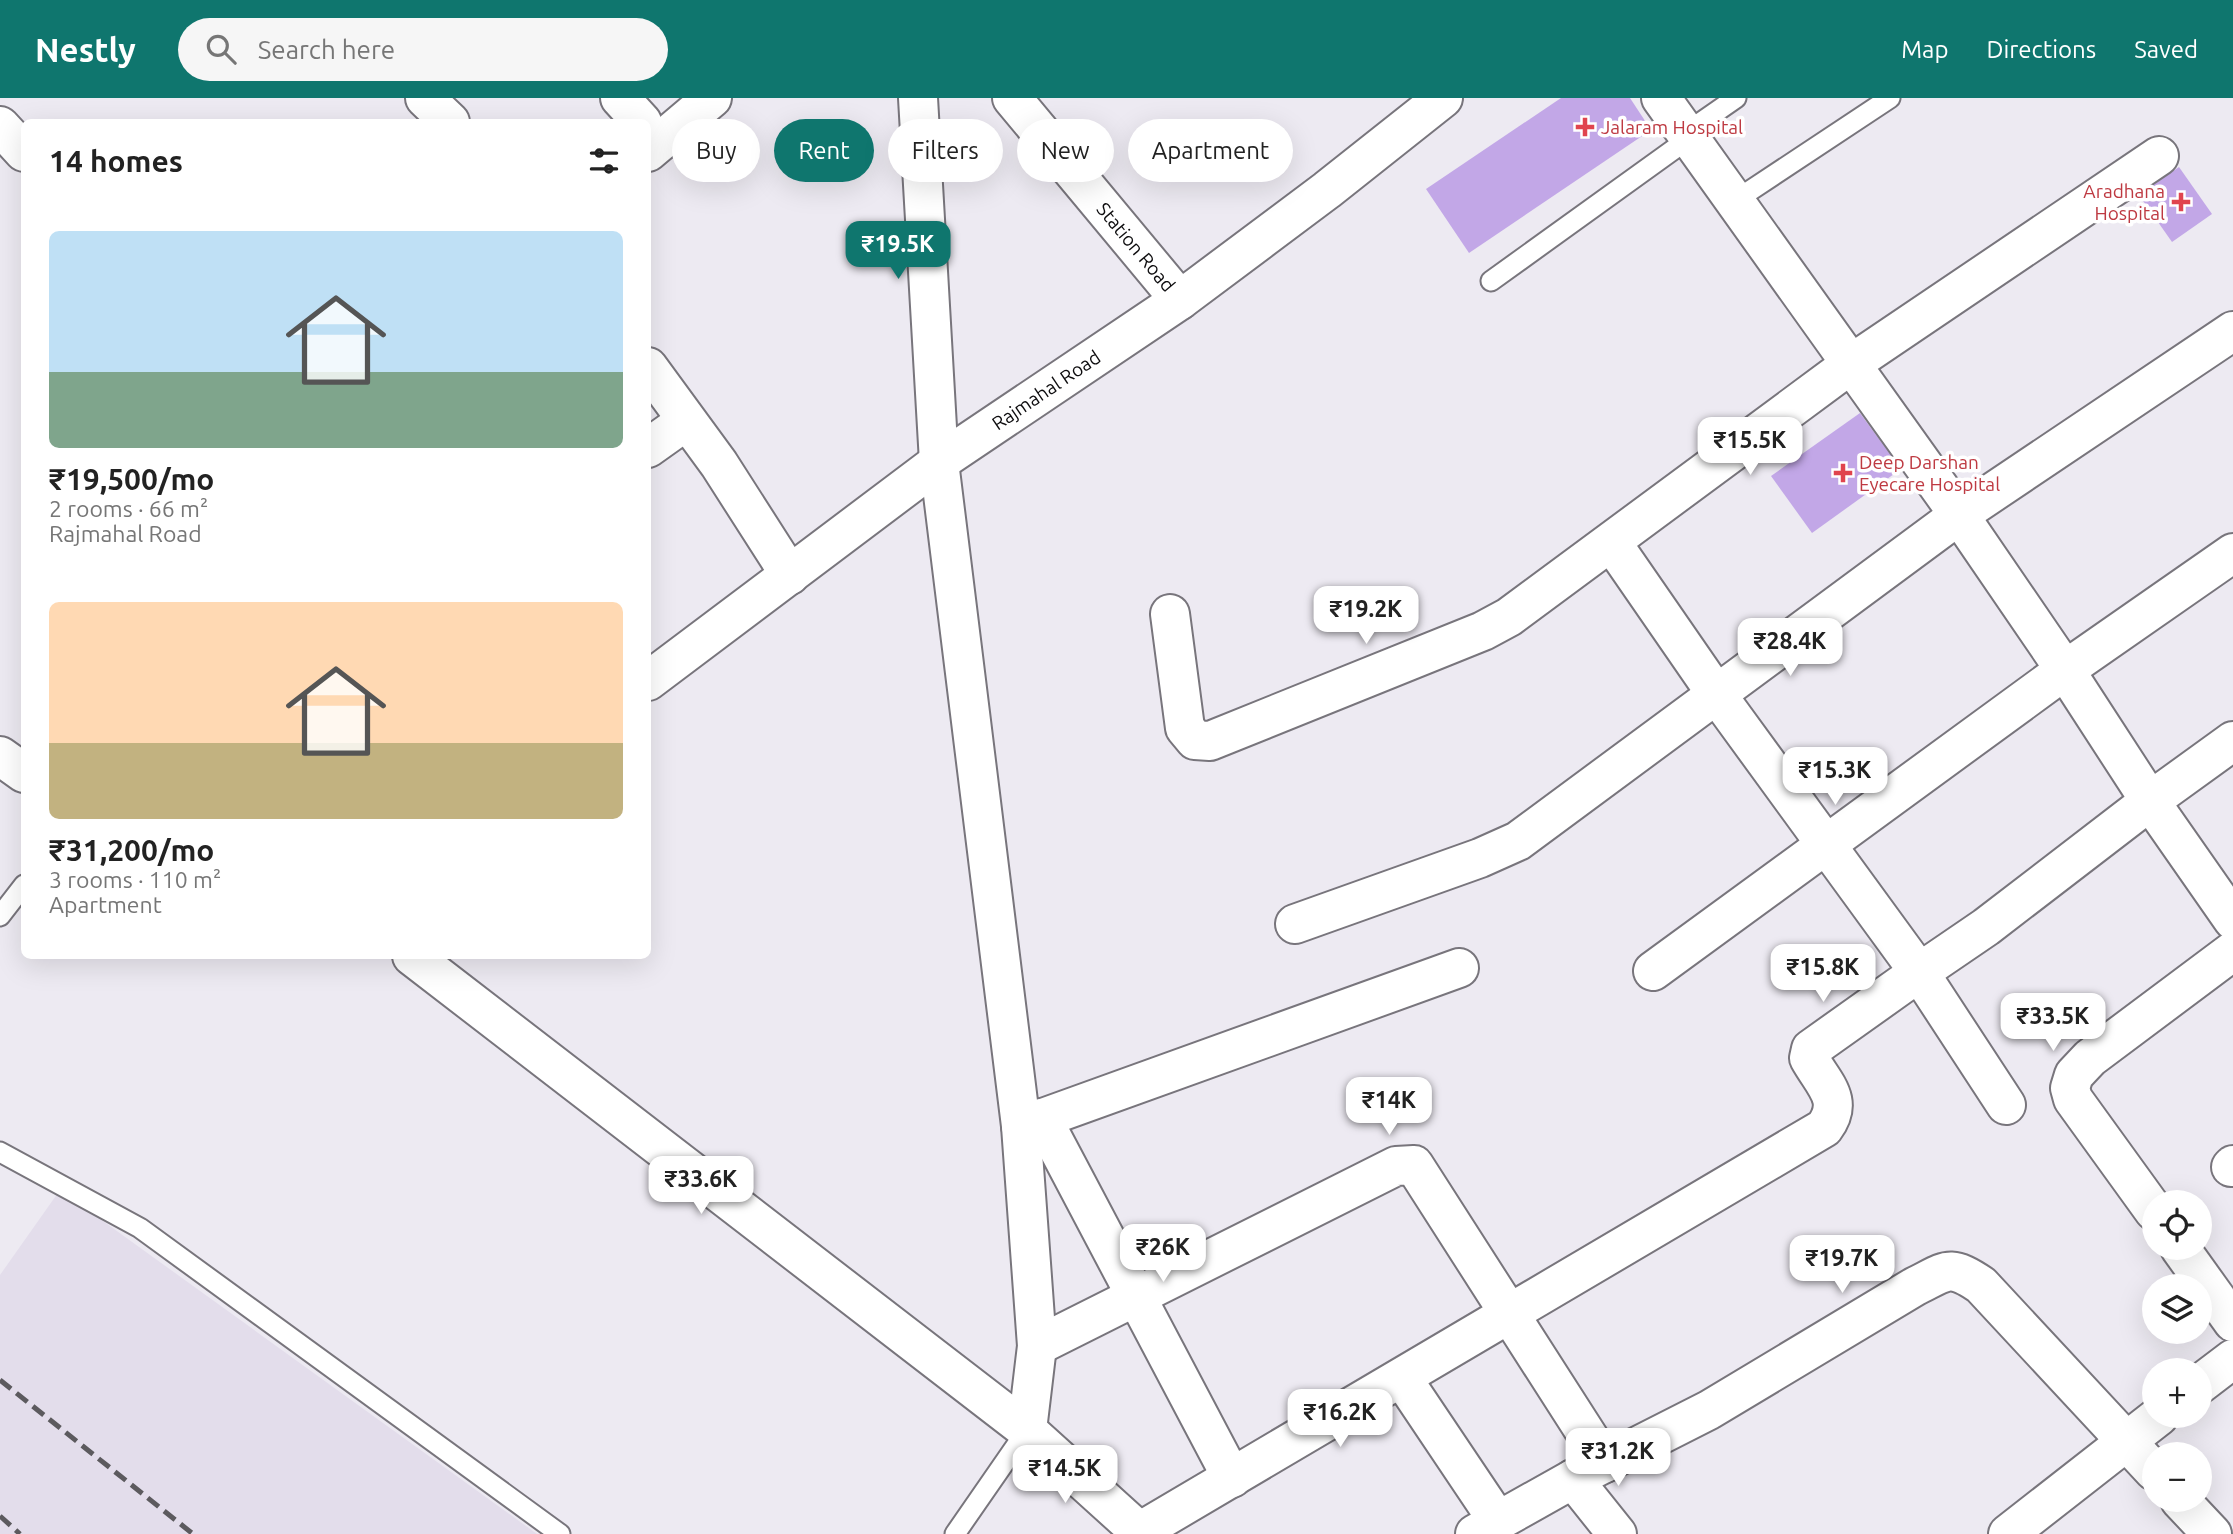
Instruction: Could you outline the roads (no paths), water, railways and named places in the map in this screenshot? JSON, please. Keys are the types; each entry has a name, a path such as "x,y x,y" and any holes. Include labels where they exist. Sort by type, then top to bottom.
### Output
{"street":[{"path":"425,98 447,119"},
{"path":"620,98 636,119"},
{"path":"651,135 712,98"},
{"path":"918,98 939,461 1032,1122 1037,1346 1027,1430"},
{"name":"Station Road","path":"1012,98 1180,300"},
{"path":"1661,98 1959,515 2150,801 2233,919"},
{"name":"Rajmahal Road","path":"651,679 939,461 1180,300 1327,190 1425,103"},
{"path":"0,126 21,149"},
{"path":"1170,614 1185,728 1195,740 1210,741 1483,631 1509,617 1612,543 1851,364 2159,156"},
{"path":"1295,924 1480,858 1518,841 1959,515 2233,331"},
{"path":"651,371 719,464 790,575"},
{"path":"651,445 687,421"},
{"path":"1612,543 1717,695 1919,972 2006,1105"},
{"path":"1653,971 2065,670 2233,553"},
{"path":"416,959 1027,1430 1141,1533 1824,1128 1833,1116 1834,1100 1809,1058 1811,1049 1986,928 2150,801 2233,741"},
{"path":"0,756 21,771"},
{"path":"2142,1194 2073,1099 2070,1088 2074,1074 2143,1016 2233,951"},
{"path":"1032,1122 1459,968"},
{"path":"1032,1122 1135,1296 1232,1478"},
{"path":"1037,1346 1396,1166 1413,1165 1510,1314 1589,1471 1617,1534"},
{"path":"2189,1260 2233,1321"},
{"path":"1402,1378 1487,1527 1709,1410 1914,1287 1948,1271 1962,1272 1981,1285 2142,1459"},
{"path":"2212,1375 2233,1359"},
{"path":"2008,1534 2143,1428"},
{"path":"2191,1512 2212,1534"}],"lane":[{"path":"1491,281 1736,98"},
{"path":"1736,200 1890,98"},
{"path":"0,916 21,890"},
{"path":"0,1152 140,1227 560,1534"},
{"path":"955,1534 1027,1430"}],"railway":[{"path":"0,1380 193,1534"},
{"path":"0,1516 20,1534"}],"place":[{"name":"Jalaram Hospital","path":"1585,127"},
{"name":"Aradhana Hospital","path":"2181,202"},
{"name":"Deep Darshan Eyecare Hospital","path":"1843,473"}]}
